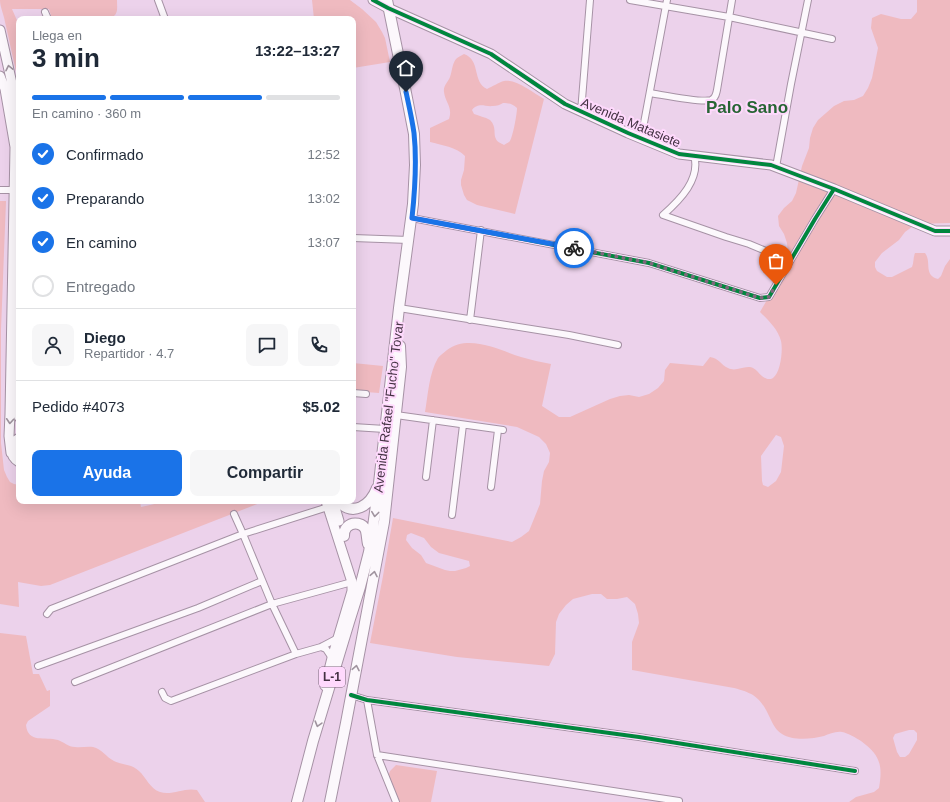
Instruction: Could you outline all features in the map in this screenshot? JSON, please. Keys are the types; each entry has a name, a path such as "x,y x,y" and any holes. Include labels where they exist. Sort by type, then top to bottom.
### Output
{"main road":[{"name":"L-1","path":"387,4 414,134 415,180 412,218 399,308"},
{"name":"Avenida Rafael \"Fucho\" Tovar","path":"330,802 384,522 400,368 399,308"},
{"name":"Avenida Rafael \"Fucho\" Tovar","path":"297,802 322,709 348,622 356,585 369,552 379,483 399,308"},
{"path":"340,504 343,507 352,510 363,506 374,496 379,483"},
{"name":"L-1","path":"344,536 345,530 349,525 358,523 366,531 369,552"},
{"path":"356,585 362,592 367,613"}],"street":[{"path":"158,0 164,16"},
{"name":"Avenida Matasiete","path":"374,0 387,4 491,54 565,104 641,139 679,154 771,165 834,189 935,231 950,231"},
{"path":"581,112 590,0"},
{"path":"630,0 666,3 729,18 832,39"},
{"path":"650,93 702,101 712,100 716,97 732,0"},
{"path":"776,167 808,0"},
{"path":"641,139 666,3"},
{"path":"45,12 47,16"},
{"path":"0,30 13,88 16,111"},
{"path":"0,76 5,89 15,147 9,436 11,453 16,460"},
{"path":"694,155 695,172 691,184 674,205 663,215 749,244 790,261"},
{"path":"412,218 649,263 760,298 769,297 834,189"},
{"path":"0,190 14,190"},
{"path":"470,320 481,230"},
{"path":"356,238 409,240"},
{"path":"399,308 569,335 618,345"},
{"path":"356,393 366,394"},
{"path":"396,415 500,430 491,487"},
{"path":"426,477 433,420"},
{"path":"452,515 462,424"},
{"path":"356,427 385,430"},
{"path":"11,453 11,448 16,441"},
{"path":"47,614 51,608 243,534 326,504"},
{"name":"L-1","path":"329,504 344,536 356,585"},
{"name":"L-1","path":"329,504 356,585"},
{"path":"234,514 272,604 296,654"},
{"path":"38,666 198,608 262,580"},
{"path":"75,682 272,604 356,585"},
{"name":"L-1","path":"322,709 326,680 332,658 352,590 356,585"},
{"path":"162,692 165,698 171,701 296,654 321,647 338,638"},
{"path":"321,647 326,649 332,658"},
{"path":"351,695 367,700 639,737 855,771"},
{"path":"367,700 377,755 396,802"},
{"path":"377,755 678,801"}],"shaded area":[{"path":"0,0 117,0 117,9 114,16 51,16 49,9 12,9 16,18 16,71"},
{"path":"312,0 350,0 376,22 385,38 390,62 356,68 356,16 314,16"},
{"path":"917,0 950,0 950,223 916,224 882,253 875,262 875,267 877,271 887,277 892,277 912,267 915,253 925,253 931,275 938,279 950,259 950,802 849,802 856,797 874,792 879,788 881,773 879,761 872,751 861,741 849,734 840,732 808,739 792,738 786,736 775,728 761,702 753,695 734,688 632,670 632,642 639,623 635,604 627,597 607,599 601,594 592,594 573,599 566,605 559,614 556,622 555,654 549,666 457,657 370,643 393,518 512,542 529,531 540,504 542,481 544,471 549,462 550,453 546,444 539,437 517,427 425,412 431,377 439,357 456,345 474,343 494,347 525,358 551,364 542,406 559,417 570,417 620,396 629,395 639,397 649,394 658,388 664,381 665,370 670,363 703,366 710,357 716,359 731,369 750,367 755,369 765,378 773,378 780,366 782,349 781,341 775,329 760,312 789,262 787,243 779,226 778,216 792,201 796,193 813,128 818,120 834,106 844,101 854,100 863,96 868,88 872,78 878,48 871,28 872,18 881,14 901,19 911,19 917,12","holes":["776,435 781,437 784,446 781,472 776,481 768,487 763,485 762,481 761,456","411,533 424,538 431,547 439,553 469,561 470,566 455,571 450,571 426,563 421,555 412,548 406,540 407,535","909,730 914,730 917,733 917,740 909,754 905,757 900,757 897,752 893,738 895,734"]},
{"path":"464,54 473,61 479,81 482,86 487,89 504,81 509,81 525,87 544,99 515,214 477,205 467,200 461,185 465,156 453,148 430,142 430,128 449,119 450,111 444,88 450,77 455,61","holes":["503,103 510,104 517,108 515,125 511,138 509,142 504,145 498,142 495,137 494,128 490,120 474,114 472,110 479,105 494,106"]},
{"path":"0,201 6,201 1,330 1,443 4,470 10,482 16,484 16,504 140,504 141,507 154,504 257,504 50,585 41,586 18,582 19,607 0,604"},
{"path":"356,363 383,366 379,393 356,391"},
{"path":"0,633 26,636 33,674 39,674 47,691 50,690 50,706 28,721 26,725 27,731 30,735 38,738 58,740 73,747 96,748 114,761 136,769 153,788 160,792 169,793 192,789 197,790 205,802 0,802"},
{"path":"396,765 437,771 431,802 397,802 388,777 390,771"}],"cycle path":[{"path":"373,0 491,54 565,104 628,133 679,154 771,165 834,189 935,231 950,231"},
{"path":"412,218 649,263 760,298 769,297 834,189"},
{"path":"351,695 367,700 639,737 855,771"}],"way so far":[{"path":"574,248 649,263 760,298 769,297 776,285"}],"district":[{"name":"Palo Sano","path":"747,107"}],"route":[{"path":"406,92 411,115 415,148 412,218 574,248"}]}
